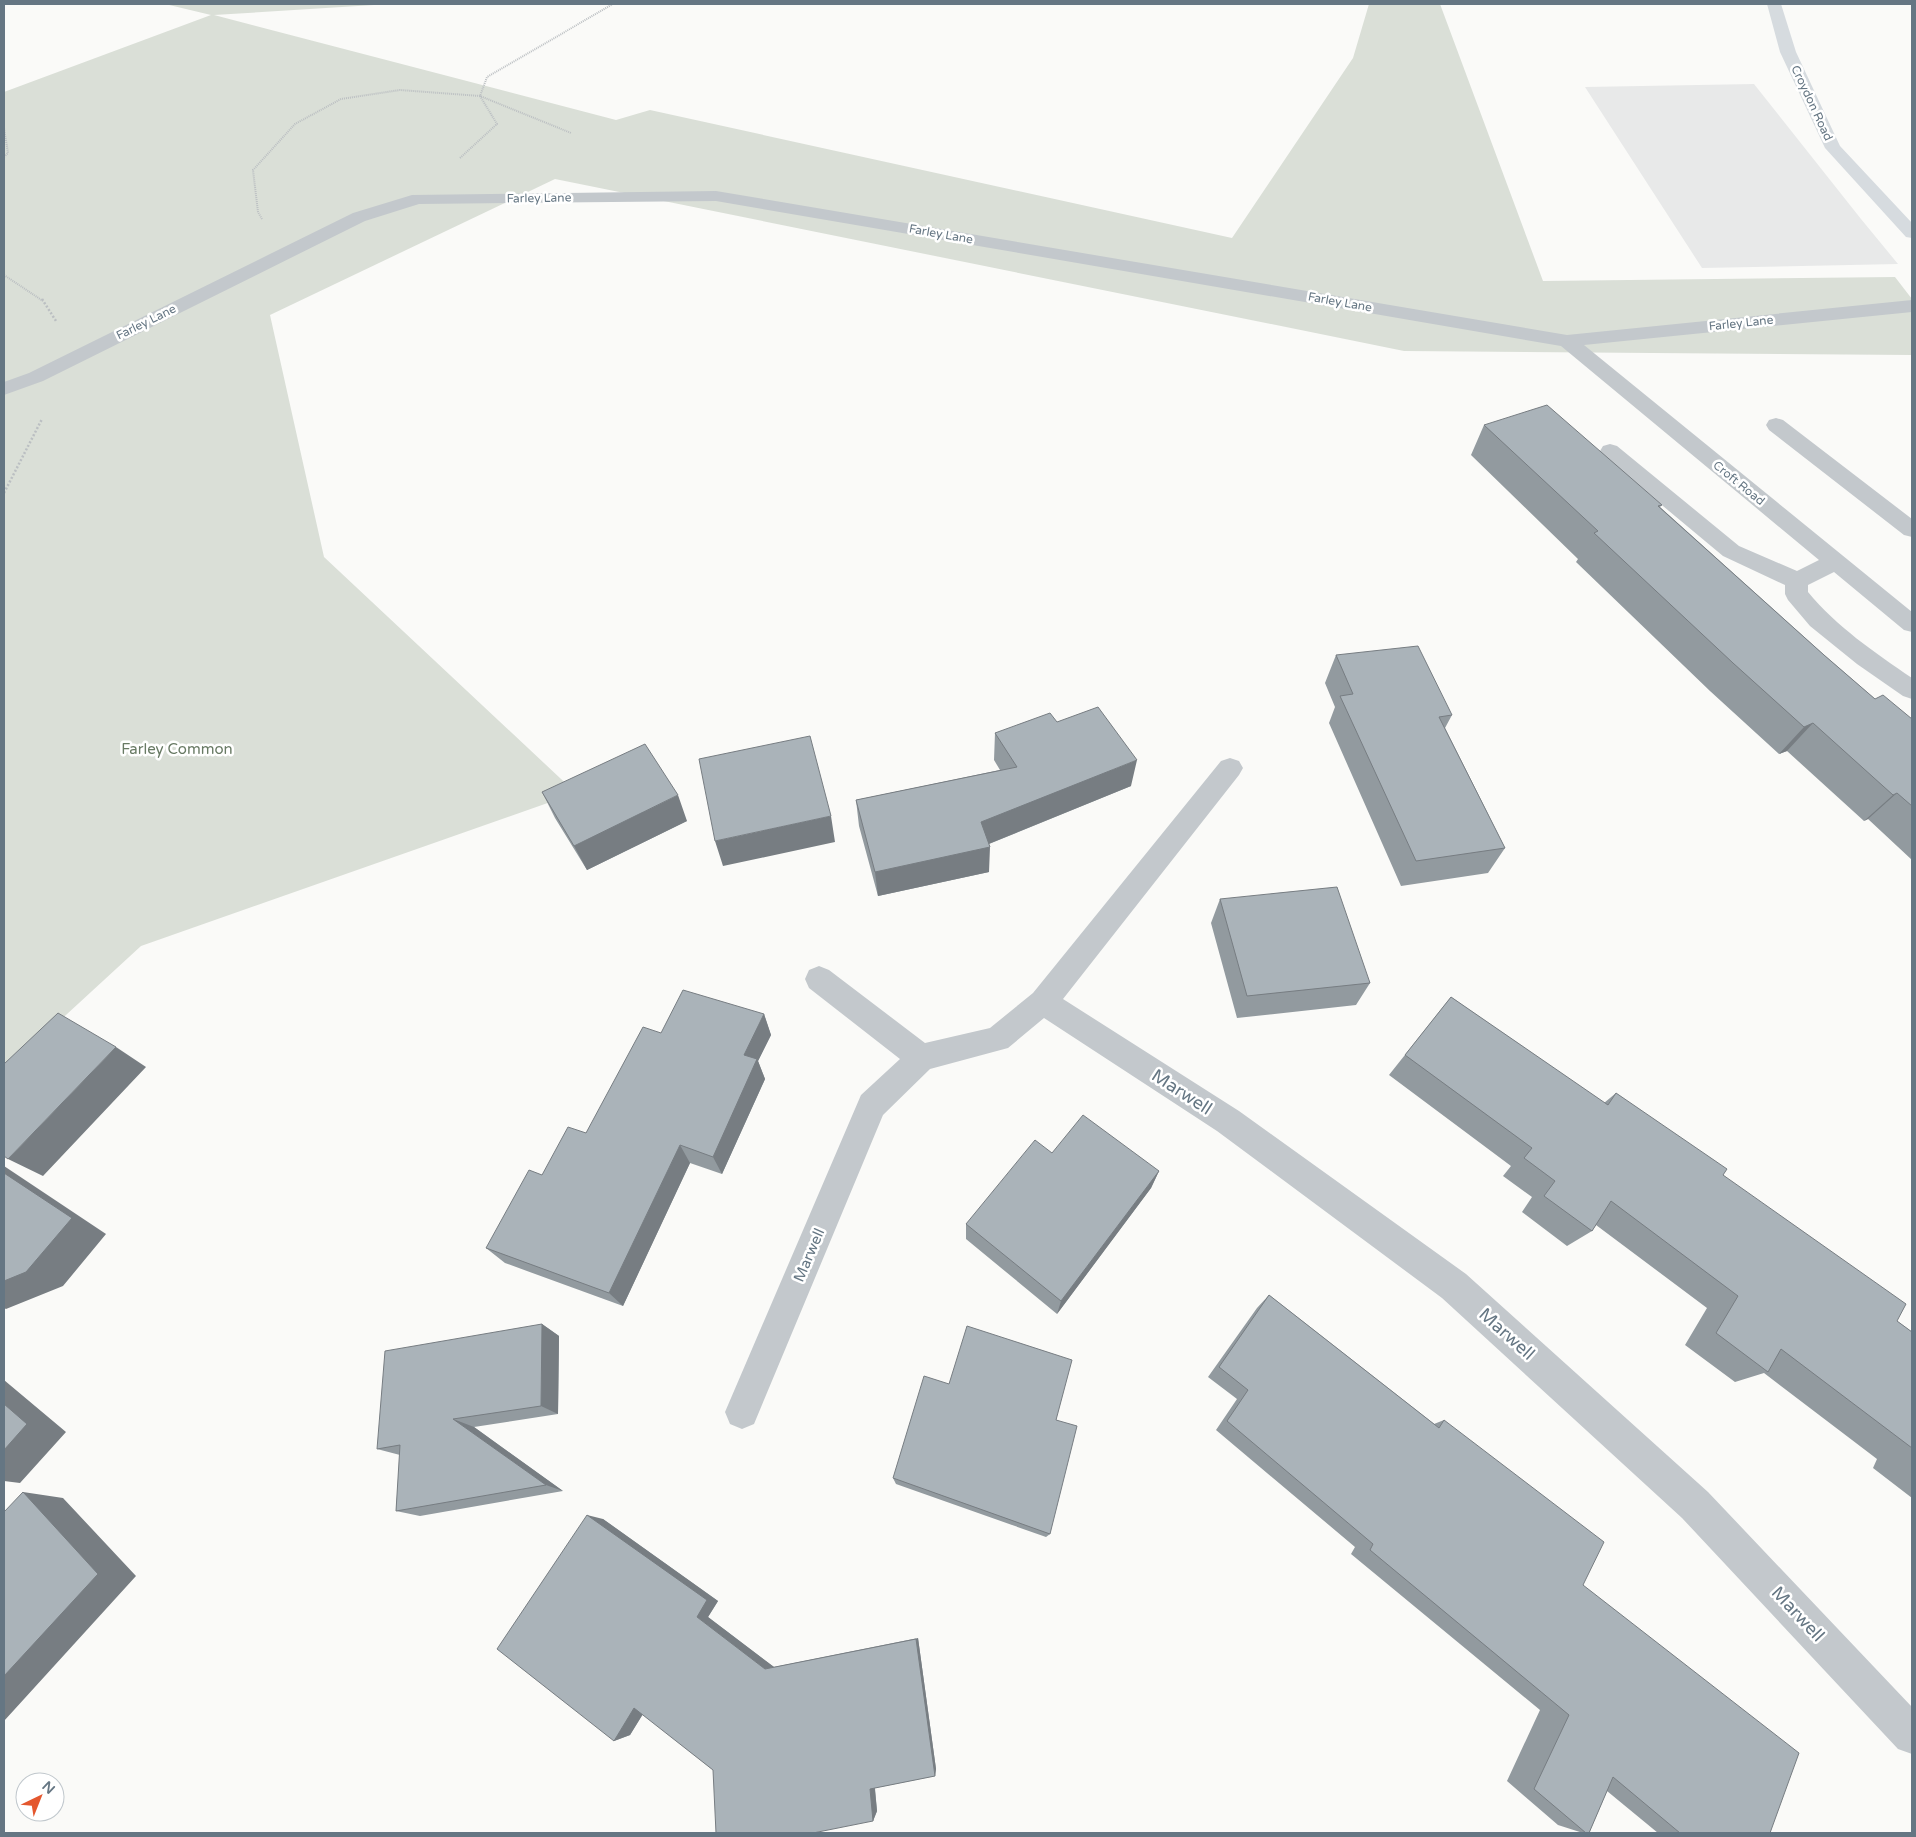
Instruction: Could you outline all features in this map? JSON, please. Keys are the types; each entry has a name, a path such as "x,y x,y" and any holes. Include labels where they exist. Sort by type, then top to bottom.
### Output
{"main road":[{"name":"Croydon Road","path":"1774,4 1788,52 1833,148 1912,233"}],"street":[{"name":"Farley Lane","path":"4,389 36,377 358,218 418,199 716,196 1567,341 1912,306"},
{"name":"Croft Road","path":"1567,341 1912,624"},
{"path":"1776,425 1912,530"},
{"path":"1610,451 1731,551 1797,581"},
{"path":"1797,581 1836,561"},
{"path":"1797,581 1796,594 1818,620 1865,658 1912,690"},
{"name":"Marwell","path":"742,1412 872,1105 921,1058 998,1038 1043,1002 1230,768"},
{"path":"819,979 921,1058"},
{"name":"Marwell","path":"1043,1002 1228,1121 1454,1286 1695,1505 1912,1735"}],"path":[{"path":"480,96 487,77 613,4"},
{"path":"285,254 258,212 253,170 295,124 341,99 400,90 480,96 571,133"},
{"path":"412,201 497,124 480,96"},
{"path":"4,128 8,153 4,158"},
{"path":"4,275 41,298 70,342 75,358 4,493"}],"shaded area":[{"path":"1754,84 1898,264 1702,268 1585,87"}],"green space":[{"name":"Farley Common","path":"165,4 390,4 214,15 616,120 650,110 1232,238 1353,58 1369,4 1440,4 1543,281 1895,277 1912,299 1912,355 1404,351 555,179 270,315 324,557 576,793 141,946 4,1072 4,92 211,15"}],"building":[{"path":"1547,405 1662,505 1658,506 1875,699 1883,695 1912,719 1912,806 1897,793 1893,795 1813,723 1804,727 1594,533 1598,531 1484,425"},
{"path":"1418,646 1452,715 1439,717 1505,848 1416,861 1340,696 1353,694 1336,655"},
{"path":"1098,707 1137,760 981,822 990,847 875,872 856,800 1017,767 995,733 1050,713 1057,722"},
{"path":"810,736 831,816 715,841 699,759"},
{"path":"645,744 678,795 574,846 542,792"},
{"path":"1337,887 1370,983 1247,996 1220,899"},
{"path":"683,990 764,1014 744,1055 757,1059 713,1157 680,1145 609,1293 486,1248 529,1170 542,1175 568,1127 586,1133 643,1027 661,1033"},
{"path":"1451,997 1608,1105 1616,1093 1727,1169 1723,1175 1906,1304 1897,1321 1912,1332 1912,1448 1781,1349 1768,1372 1716,1333 1738,1296 1611,1201 1592,1231 1544,1196 1555,1181 1524,1158 1532,1148 1405,1055"},
{"path":"58,1013 116,1047 8,1159 4,1156 4,1064"},
{"path":"1083,1115 1159,1171 1061,1301 966,1224 1035,1140 1052,1153"},
{"path":"4,1173 72,1218 26,1272 4,1281"},
{"path":"1269,1295 1439,1428 1444,1420 1604,1542 1583,1585 1799,1753 1770,1833 1680,1833 1613,1777 1589,1833 1586,1833 1534,1789 1569,1715 1370,1550 1373,1544 1227,1421 1248,1390 1219,1367"},
{"path":"542,1324 541,1406 453,1419 546,1485 396,1511 400,1445 377,1449 385,1351"},
{"path":"967,1326 1072,1360 1056,1420 1077,1426 1050,1534 893,1478 924,1376 949,1384"},
{"path":"4,1404 27,1424 4,1450"},
{"path":"23,1492 98,1574 4,1676 4,1512"},
{"path":"587,1515 707,1600 697,1617 765,1669 916,1639 935,1776 870,1789 873,1821 813,1833 716,1833 713,1770 634,1708 614,1741 497,1649"}]}
